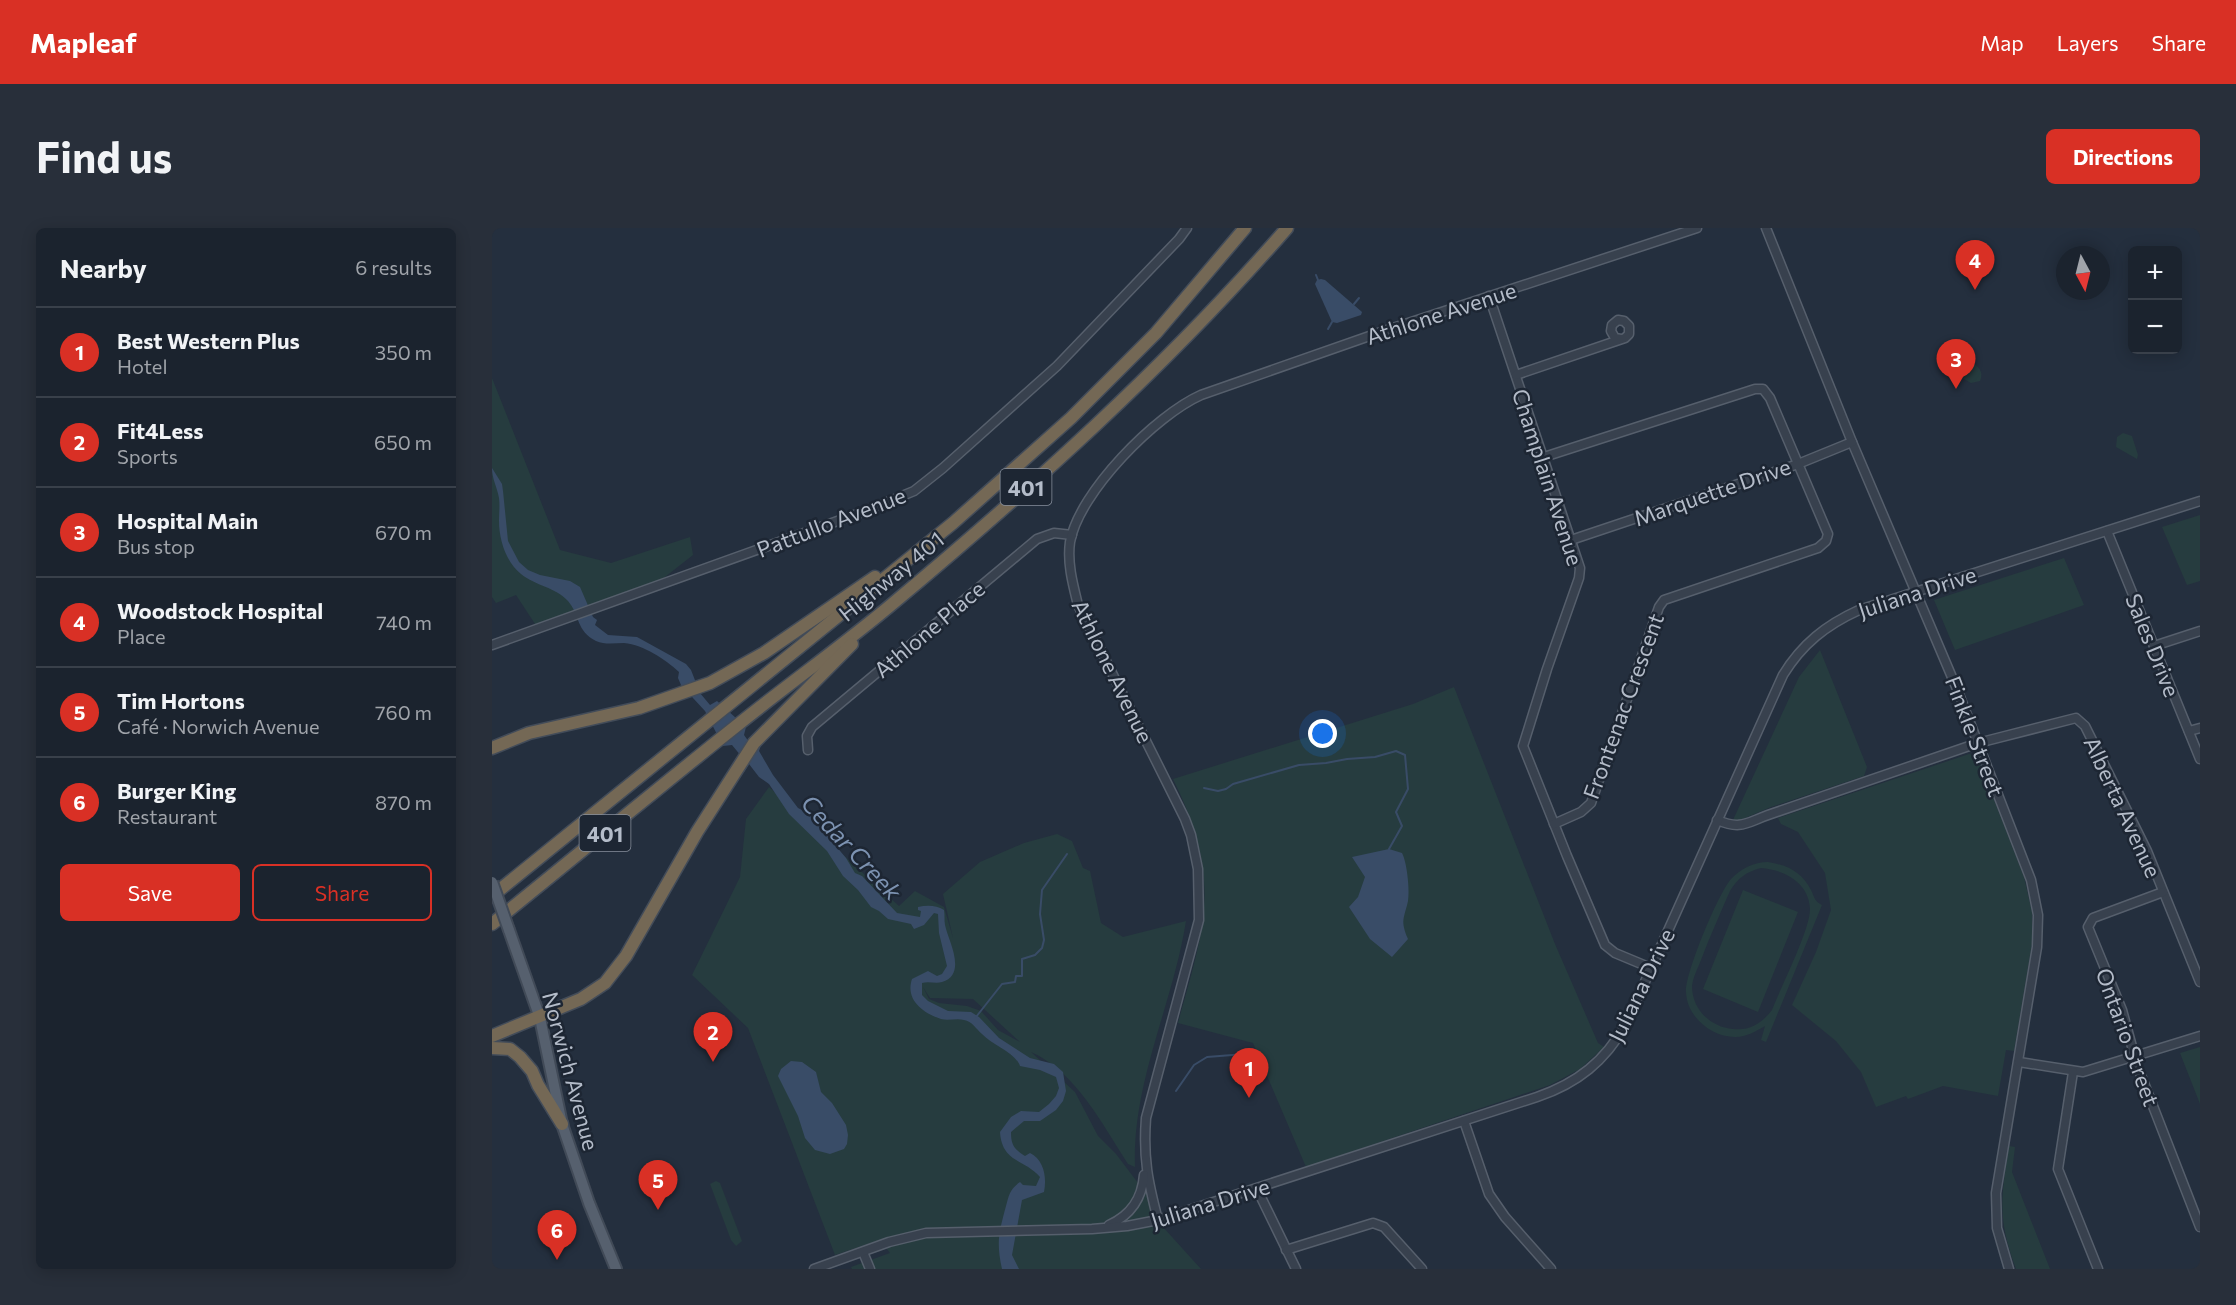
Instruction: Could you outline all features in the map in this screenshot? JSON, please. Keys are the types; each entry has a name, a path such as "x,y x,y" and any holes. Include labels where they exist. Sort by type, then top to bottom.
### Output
{"highway":[{"name":"Highway 401","path":"492,896 953,523 1079,411 1156,333 1245,228"},
{"name":"Highway 401","path":"492,924 717,741 888,607 1065,453 1172,353 1287,228"},
{"path":"492,748 529,733 639,708 710,683 764,653 953,523"},
{"path":"492,1036 540,1018 594,992 616,971 754,743 888,607"},
{"path":"492,1048 510,1049 520,1057 532,1071 562,1124"}],"main road":[{"name":"Norwich Avenue","path":"492,882 540,1018 562,1124 589,1203 616,1269"}],"street":[{"name":"Pattullo Avenue","path":"492,645 868,510 914,491 1057,366 1187,228"},
{"name":"Athlone Avenue","path":"1158,1220 1144,1157 1146,1118 1199,920 1198,869 1185,819 1078,605 1070,561 1072,535 1084,508 1104,478 1167,416 1190,399 1489,296 1697,228"},
{"name":"Finkle Street","path":"1766,228 1852,442 1978,742 2031,880 2037,907 2037,947 1996,1193 1997,1228 2009,1269"},
{"name":"Champlain Avenue","path":"1489,296 1580,568 1579,578 1523,740 1525,751 1605,945 1615,953 1651,968"},
{"path":"1516,375 1622,339"},
{"name":"Frontenac Crescent","path":"1544,458 1759,389 1766,391 1770,398 1827,530 1826,541 1818,548 1664,600 1659,608 1591,803 1581,812 1554,824"},
{"name":"Marquette Drive","path":"1571,540 1798,464 1852,442"},
{"name":"Juliana Drive","path":"813,1269 900,1239 926,1233 1092,1229 1158,1220 1550,1093 1573,1082 1592,1069 1618,1039 1783,675 1803,647 1843,617 2200,501"},
{"name":"Sales Drive","path":"2107,531 2200,759"},
{"name":"Athlone Place","path":"808,750 807,736 812,727 1036,539 1054,533 1072,535"},
{"path":"2154,646 2200,631"},
{"name":"Alberta Avenue","path":"1717,820 1729,825 1742,826 1978,742 2073,718 2080,720 2147,851 2200,982"},
{"path":"2189,731 2200,728"},
{"name":"Ontario Street","path":"2163,892 2093,918 2088,926 2122,1010 2134,1056 2200,1227"},
{"path":"2019,1062 2073,1072 2086,1072 2200,1036"},
{"path":"2073,1072 2058,1169 2098,1269"},
{"path":"1464,1121 1483,1180 1493,1200 1551,1269"},
{"path":"1092,1229 1118,1221 1134,1206 1143,1187 1144,1157"},
{"path":"1257,1189 1296,1269"},
{"path":"1286,1250 1373,1223 1384,1227 1422,1269"},
{"path":"863,1252 870,1269"}],"green space":[{"path":"1961,357 1980,369 1980,381 1971,383 1954,373 1953,361"},
{"path":"492,378 560,550 611,563 690,537 693,555 656,584 537,627 516,595 496,603 492,597"},
{"path":"2123,433 2132,436 2138,455 2137,459 2116,447 2117,437"},
{"path":"2200,515 2200,581 2187,585 2162,527"},
{"path":"2064,558 2084,605 1955,650 1934,600"},
{"path":"1820,650 1867,767 1864,776 1771,807 1738,821 1733,820 1799,677"},
{"path":"1454,687 1555,944 1598,1043 1604,1047 1580,1069 1550,1085 1306,1167 1253,1043 1178,1023 1196,957 1202,928 1204,901 1203,873 1198,845 1173,779 1413,704"},
{"path":"1969,754 1979,761 2024,877 2032,912 2032,944 2014,1051 2006,1050 1998,1096 1943,1086 1908,1099 1906,1096 1876,1107 1861,1072 1836,1041 1792,1005 1816,952 1831,910 1825,873 1798,832 1781,824 1778,818"},
{"path":"769,787 899,906 915,891 944,907 953,938 943,894 980,862 1024,843 1057,834 1072,841 1083,868 1090,871 1101,923 1123,937 1186,921 1180,952 1146,1074 1136,1135 1135,1167 1128,1164 1098,1116 1075,1086 1047,1061 1031,1052 1075,1092 1098,1136 1116,1154 1151,1200 1163,1227 1201,1269 852,1269 851,1267 890,1253 880,1240 835,1255 748,1028 692,975 740,877 746,819","holes":["923,987 930,998 973,999 1020,1042 998,1030 981,1011 929,999"]},
{"path":"1763,862 1793,870 1803,878 1816,901 1822,905 1766,1042 1761,1040 1765,1026 1739,1037 1726,1036 1709,1029 1695,1017 1690,1009 1686,991 1697,951 1725,887 1739,872","holes":["1761,868 1770,869 1794,879 1805,891 1809,900 1809,918 1772,1010 1764,1019 1750,1027 1725,1028 1710,1021 1699,1009 1693,994 1693,979 1733,886 1751,871"]},
{"path":"1743,890 1798,912 1758,1012 1703,989"},
{"path":"2200,1047 2200,1104 2180,1053"},
{"path":"2009,1146 2015,1147 2012,1172 2050,1269 2016,1269 2010,1251 2002,1208"},
{"path":"716,1181 720,1183 742,1241 736,1246 731,1240 710,1184"}],"water":[{"path":"1321,279 1362,312 1361,315 1337,323 1332,322 1315,284"},
{"path":"492,468 502,484 508,541 519,562 528,570 540,575 570,581 580,587 593,617 597,620 595,625 608,635 637,637 686,664 691,670 700,693 710,705 717,701 746,727 744,735 754,749 763,740 759,751 773,775 798,808 815,817 822,824 855,873 862,876 897,913 920,917 921,911 918,907 931,906 944,910 945,925 954,956 954,972 950,978 942,982 922,983 922,995 928,1001 948,1011 971,1012 999,1038 1030,1058 1054,1064 1063,1072 1066,1091 1063,1101 1056,1110 1040,1121 1024,1121 1011,1132 1016,1149 1025,1156 1030,1153 1039,1160 1045,1181 1044,1192 1022,1200 1012,1255 1019,1269 1002,1269 999,1237 1002,1223 1009,1195 1014,1187 1020,1182 1023,1185 1036,1186 1040,1177 1005,1150 1000,1132 1011,1117 1021,1111 1039,1112 1049,1104 1059,1088 1056,1077 1040,1070 1020,1066 1013,1057 986,1038 969,1022 961,1019 941,1019 917,1005 911,993 912,979 928,971 937,976 942,974 947,966 939,933 938,914 934,913 924,925 914,929 911,924 888,919 871,907 843,876 827,851 789,814 769,784 759,777 749,764 744,772 740,773 746,762 732,745 723,746 705,711 681,685 678,678 679,672 661,658 632,644 610,644 596,641 582,628 572,606 563,596 527,578 516,569 507,557 502,543 499,528 499,498"},
{"path":"1389,849 1402,853 1404,857 1409,891 1403,923 1408,939 1392,957 1370,939 1349,907 1358,897 1365,877 1352,857"},
{"path":"791,1061 802,1062 816,1072 821,1092 832,1103 846,1125 848,1135 844,1149 830,1154 815,1150 805,1138 798,1116 778,1076 781,1069"}],"waterway":[{"path":"1316,275 1318,280"},
{"path":"1354,304 1359,298"},
{"path":"1328,329 1332,322"},
{"path":"1204,788 1218,791 1233,784 1299,765 1375,757 1396,751 1405,755 1408,789 1396,812 1402,826 1389,849"},
{"path":"976,1017 1002,984 1015,982 1016,976 1022,976 1022,959 1035,955 1042,948 1044,940 1040,914 1042,890 1067,854"},
{"path":"1176,1091 1194,1065 1207,1057 1245,1054 1252,1057 1257,1067"}],"place":[{"name":"Woodstock Hospital","path":"1975,290"},
{"name":"Hospital Main","path":"1956,389"},
{"name":"Fit4Less","path":"713,1062"},
{"name":"Best Western Plus","path":"1249,1098"},
{"name":"Tim Hortons","path":"658,1210"},
{"name":"Burger King","path":"557,1260"}],"water label":[{"name":"Cedar Creek","path":"852,847"}]}
